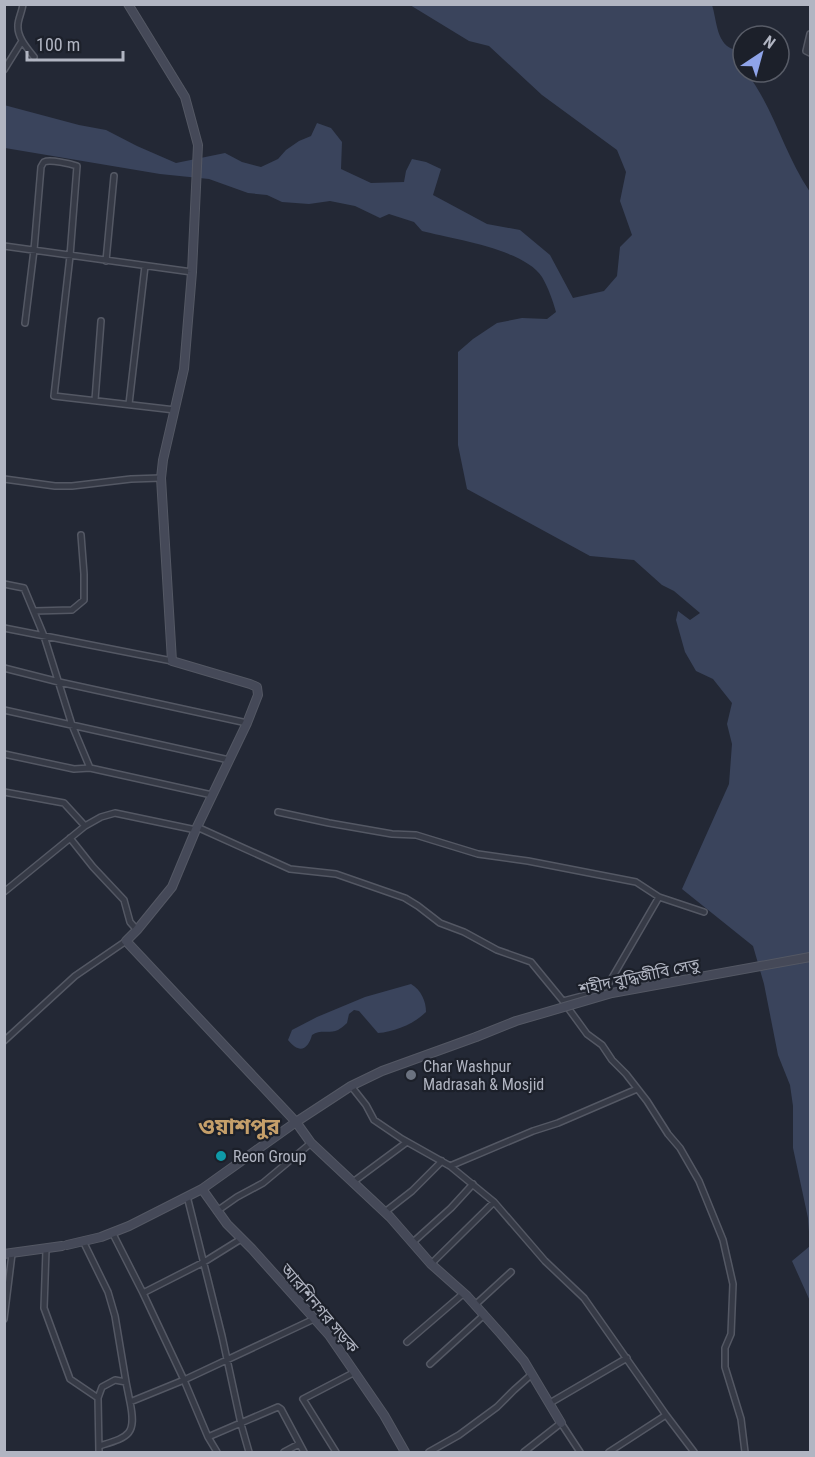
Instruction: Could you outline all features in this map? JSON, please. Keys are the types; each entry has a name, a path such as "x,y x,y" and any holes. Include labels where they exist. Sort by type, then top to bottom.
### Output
{"street":[{"path":"22,4 18,24 22,41 34,57"},
{"path":"128,4 185,98 198,145 192,272 184,369 161,478 172,661"},
{"path":"810,34 806,51 810,53"},
{"path":"4,70 22,41"},
{"path":"25,323 41,167 48,160 67,163 77,166 70,256 54,396 175,410"},
{"path":"106,261 114,176"},
{"path":"4,246 192,272"},
{"path":"129,404 145,266"},
{"path":"95,400 101,321"},
{"path":"4,479 72,486 161,478"},
{"path":"34,611 72,610 84,600 81,535"},
{"path":"4,584 24,588 44,636 72,725 90,768"},
{"path":"4,628 172,661 250,684 257,687 258,694 172,887 126,941 75,976 4,1041"},
{"path":"4,668 247,723"},
{"path":"4,710 229,760"},
{"path":"4,754 74,769 90,768 212,795"},
{"path":"4,792 64,803 85,826"},
{"path":"278,812 329,824 416,836 478,854 528,861 636,882 659,897 704,912"},
{"path":"4,892 85,826 101,817 115,813 196,829 290,869 336,874 405,898 440,922 464,932 497,951 531,962 587,1034 602,1045 612,1060 626,1074 680,1148 699,1181 723,1240 733,1284 731,1334 725,1348 725,1367 741,1419 745,1452"},
{"path":"70,838 124,900 130,922 137,930"},
{"path":"563,1001 605,990 659,897"},
{"path":"126,941 296,1122 310,1143 385,1212 431,1264 464,1293 484,1315 524,1361 580,1452"},
{"name":"শহীদ বুদ্ধিজীবি সেতু","path":"8,1254 64,1246 129,1226 202,1189 351,1086 382,1071 516,1021 612,993 810,957"},
{"path":"351,1086 374,1120 450,1166 494,1202 545,1261 584,1298 691,1451"},
{"path":"450,1166 637,1089"},
{"path":"353,1182 407,1142"},
{"path":"217,1211 263,1183 310,1143"},
{"path":"385,1212 412,1191 442,1161"},
{"path":"412,1243 451,1208 473,1184"},
{"name":"আরশিনগর সড়ক","path":"202,1189 227,1224 329,1335 384,1415 405,1452"},
{"path":"188,1200 249,1452"},
{"path":"431,1264 494,1202"},
{"path":"112,1232 217,1452"},
{"path":"143,1293 204,1262 241,1239"},
{"path":"83,1241 108,1292 115,1316 133,1416 129,1433 99,1449 98,1398 102,1387 115,1380 126,1382"},
{"path":"46,1250 44,1308 70,1379 98,1398"},
{"path":"4,1318 8,1254"},
{"path":"475,1305 511,1272"},
{"path":"406,1342 464,1293"},
{"path":"430,1364 484,1315"},
{"path":"130,1402 228,1360 314,1318"},
{"path":"550,1403 627,1358"},
{"path":"336,1452 303,1399 355,1372"},
{"path":"429,1452 438,1450 497,1407 532,1374"},
{"path":"208,1437 278,1407 304,1452"},
{"path":"609,1452 666,1415"},
{"path":"524,1452 561,1423"},
{"path":"284,1452 299,1444"}],"water":[{"path":"410,5 712,5 721,38 731,49 731,84 755,84 810,192 810,1246 808,1218 793,1148 793,1106 790,1085 778,1055 764,984 753,946 682,889 729,784 732,744 727,724 732,703 713,679 696,671 685,652 676,620 678,611 690,620 700,613 674,591 662,585 634,560 590,556 467,489 458,445 458,352 497,323 522,318 547,319 556,312 542,277 533,267 504,252 422,231 414,222 389,214 380,218 355,206 330,201 309,204 282,202 267,195 248,193 209,179 160,174 5,148 4,105 106,130 176,163 225,153 242,162 261,167 278,159 286,150 311,136 317,123 331,128 342,142 341,169 371,183 404,182 412,159 426,162 441,169 433,195 487,224 520,230 550,255 573,298 604,291 617,276 620,247 632,235 620,201 626,172 617,150 542,95 489,46 469,41"},
{"path":"411,984 422,996 426,1012 404,1027 378,1033 359,1011 354,1010 342,1027 335,1031 315,1033 306,1047 299,1049 288,1040 292,1030 317,1017 365,997"},
{"path":"810,1246 810,1301 792,1261"}],"place":[{"name":"Char Washpur Madrasah & Mosjid","path":"411,1075"},
{"name":"Reon Group","path":"221,1156"}],"district":[{"name":"ওয়াশপুর","path":"239,1126"}]}
